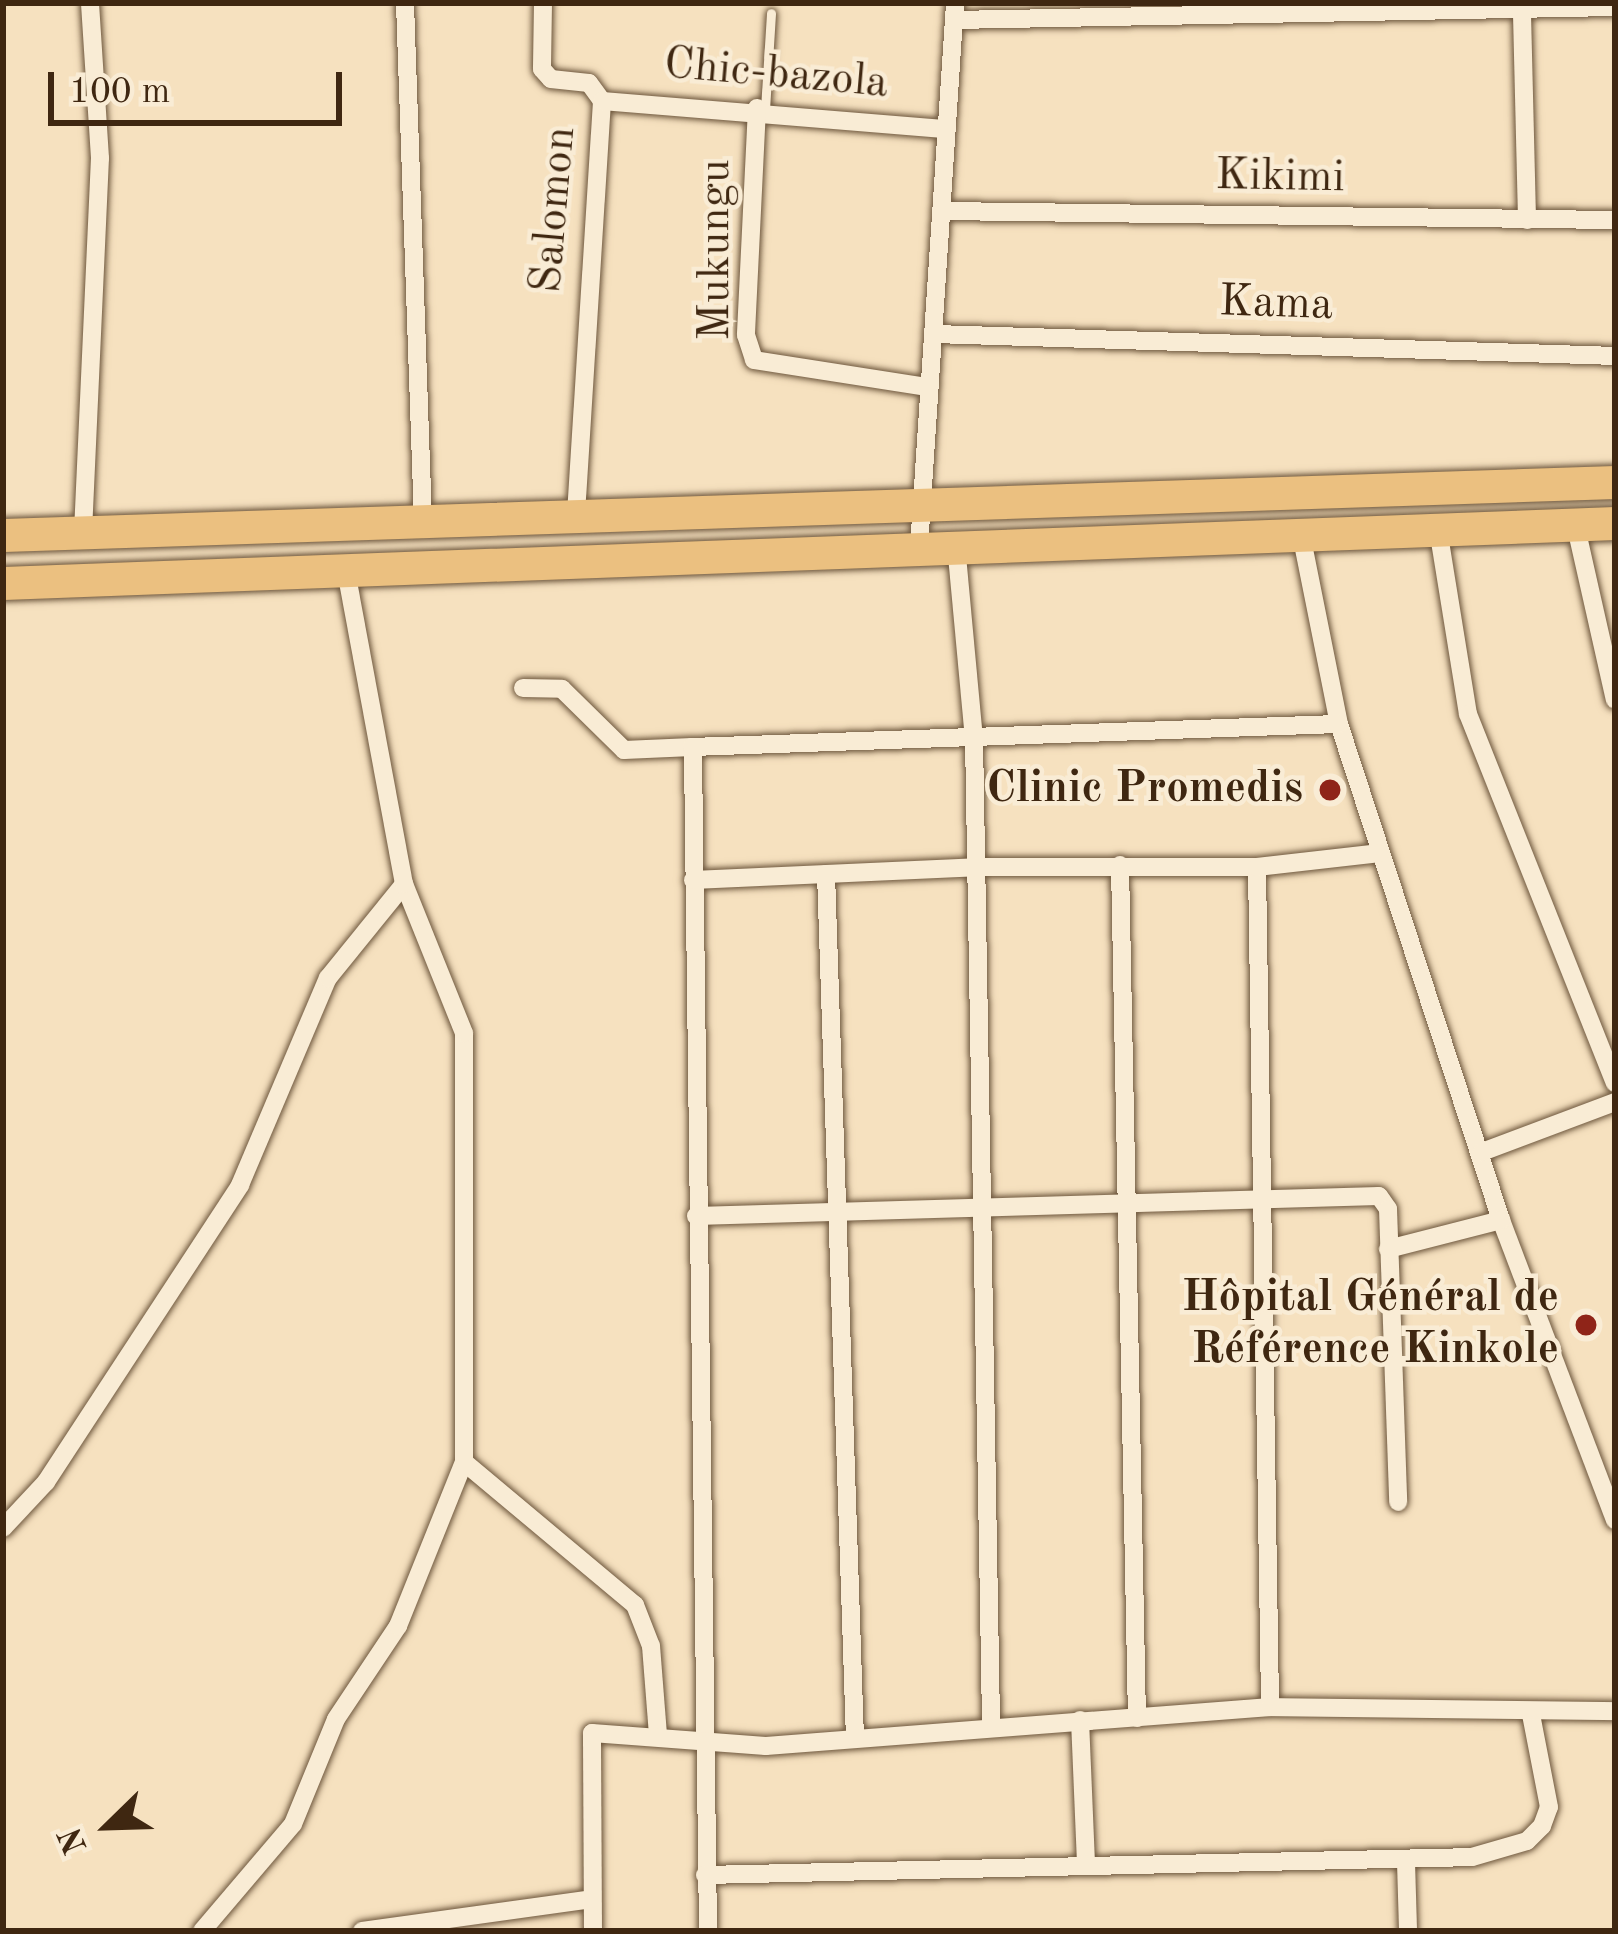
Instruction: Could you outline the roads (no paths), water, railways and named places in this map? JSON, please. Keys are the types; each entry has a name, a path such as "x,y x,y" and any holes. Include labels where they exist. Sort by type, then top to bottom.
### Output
{"highway":[{"path":"3,535 1615,482"},
{"path":"3,583 1615,523"}],"street":[{"path":"82,532 100,158 90,3"},
{"path":"406,3 423,521"},
{"name":"Salomon","path":"543,3 542,68 551,79 589,83 602,101 576,516"},
{"path":"919,547 955,12 1522,14 1546,8 1615,8"},
{"path":"1522,14 1527,220"},
{"name":"Chic-bazola","path":"602,101 761,109 944,129"},
{"name":"Mukungu","path":"761,109 746,335 754,360 927,387"},
{"name":"Kikimi","path":"943,211 1615,220"},
{"name":"Kama","path":"934,334 1615,356"},
{"path":"1575,523 1615,700"},
{"path":"1438,529 1468,714 1615,1083"},
{"path":"1301,534 1339,724 1380,853 1501,1220 1615,1520"},
{"path":"956,545 974,738 988,1206 991,1724"},
{"path":"202,1931 292,1824 336,1719 398,1626 464,1462 464,1033 404,884 346,572"},
{"path":"523,688 562,689 624,751 1339,724"},
{"path":"692,747 708,1931"},
{"path":"693,880 976,867 1257,867 1380,853"},
{"path":"1120,865 1137,1718"},
{"path":"1257,867 1270,1707"},
{"path":"826,874 855,1739"},
{"path":"6,1521 46,1482 240,1185 328,978 404,884"},
{"path":"1481,1152 1615,1102"},
{"path":"696,1216 1379,1196 1388,1249 1398,1502"},
{"path":"1388,1249 1501,1220"},
{"path":"464,1462 635,1605 651,1646 658,1733"},
{"path":"593,1931 588,1737 658,1733 707,1741 855,1739 991,1724 1270,1707 1615,1712"},
{"path":"705,1875 1086,1863 1406,1862 1499,1851 1542,1826 1549,1807 1532,1714"},
{"path":"1080,1720 1086,1863"},
{"path":"1406,1862 1408,1931"},
{"path":"362,1931 592,1899"}],"lane":[{"path":"761,109 771,13"}],"place":[{"name":"Clinic Promedis","path":"1330,790"},
{"name":"Hôpital Général de Référence Kinkole","path":"1586,1325"}]}
